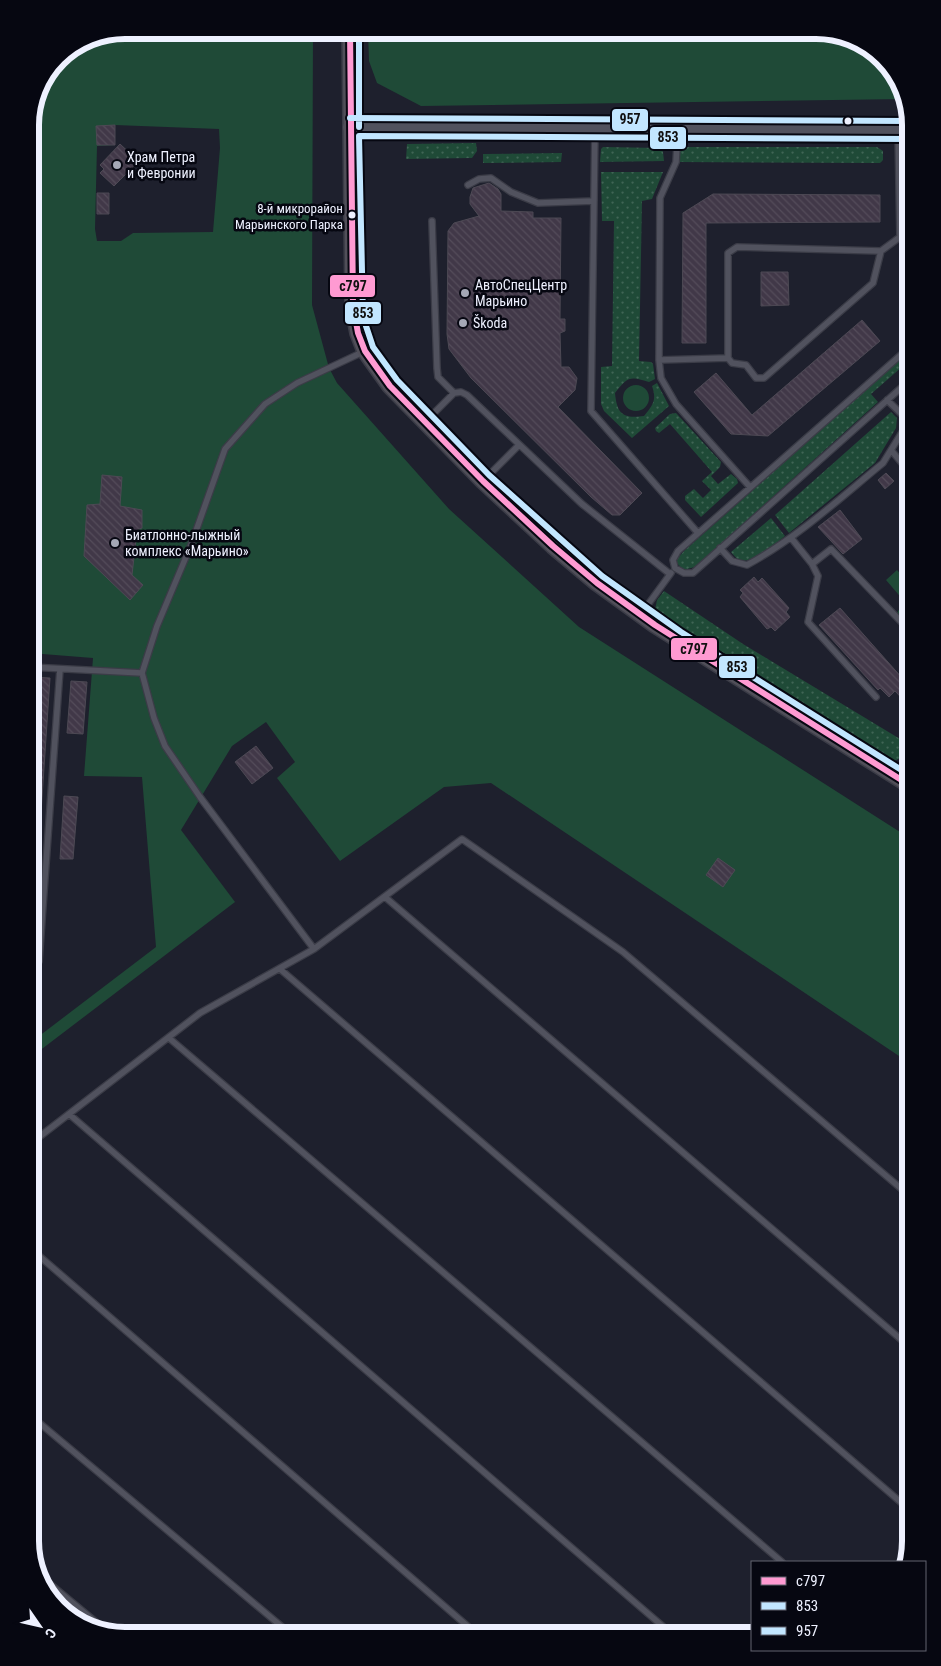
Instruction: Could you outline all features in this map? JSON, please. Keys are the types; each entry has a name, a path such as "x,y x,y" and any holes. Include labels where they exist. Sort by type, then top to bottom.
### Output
{"main road":[{"path":"350,39 353,306 358,333 365,351 390,386 482,481 559,551 640,615 902,780"}],"street":[{"path":"350,127 902,130"}],"lane":[{"path":"595,128 591,411 698,533"},
{"path":"678,129 676,162 660,198 659,360 661,378 676,404 750,487"},
{"path":"468,185 485,177 491,178 511,192 538,203 594,201"},
{"path":"882,251 737,247 728,254 728,358 732,364 746,365 756,378 764,378 874,283 882,251 900,237 902,184"},
{"path":"432,221 436,368 438,377 454,393"},
{"path":"314,950 200,797 165,746 154,718 142,673 157,626 191,545 225,449 266,404 298,383 365,351"},
{"path":"902,354 678,551 673,560 675,568 684,573 693,573 902,387"},
{"path":"659,360 728,358"},
{"path":"425,422 454,393 461,392 467,395 582,504 670,574"},
{"path":"887,400 902,413"},
{"path":"720,548 732,561 747,565 792,539 883,463 902,432"},
{"path":"482,481 518,445"},
{"path":"890,450 902,464"},
{"path":"792,539 812,564 818,576 808,622 876,697"},
{"path":"812,564 832,549 902,623"},
{"path":"640,615 675,568"},
{"path":"39,668 142,673"},
{"path":"39,961 60,669"},
{"path":"39,1137 200,1013 314,950 462,839 623,952 902,1189"},
{"path":"385,896 902,1340"},
{"path":"280,969 902,1503"},
{"path":"169,1038 781,1561"},
{"path":"69,1114 664,1627"},
{"path":"39,1256 470,1627"},
{"path":"39,1423 281,1627"},
{"path":"51,1585 97,1623"}],"green space":[{"path":"313,39 312,305 329,368 337,383 449,509 579,627 902,833 902,1058 491,783 444,787 340,861 277,778 295,762 266,722 232,746 181,830 235,902 39,1051 39,1036 156,947 142,777 84,776 93,658 39,654 39,119 45,92 53,77 77,53 92,45 108,40","holes":["115,125 219,129 220,148 213,232 133,233 121,241 97,241 95,229 97,146 115,145"]},
{"path":"368,39 822,39 844,43 873,60 888,77 899,99 421,106 377,83 369,61"},
{"path":"476,143 477,151 472,158 406,159 407,144"},
{"path":"603,147 660,148 663,152 664,161 600,162 601,149"},
{"path":"681,147 877,147 883,151 883,160 880,163 678,162 677,154"},
{"path":"562,153 561,162 483,163 483,154"},
{"path":"601,172 663,172 652,199 642,201 639,361 651,362 653,364 655,379 649,382 629,379 615,393 617,406 622,414 626,416 644,416 653,402 652,386 657,383 669,406 632,438 604,411 601,404 601,367 612,366 614,221 602,221"},
{"path":"902,358 902,367 871,394 878,402 695,567 683,570 677,563 677,559"},
{"path":"636,385 645,389 649,398 645,407 636,411 627,407 623,398 627,389"},
{"path":"891,412 897,418 896,428 875,463 789,533 775,515"},
{"path":"676,413 721,462 720,467 711,476 718,484 731,474 737,479 738,483 701,517 685,500 685,496 694,489 703,498 711,490 702,481 712,472 670,424 659,433 655,428 670,414"},
{"path":"771,518 785,536 751,559 740,560 736,558 731,552"},
{"path":"897,570 902,576 902,599 886,580"},
{"path":"664,591 743,644 902,740 902,757 891,763 884,762 665,623 655,610 657,600"},
{"path":"902,604 902,618 897,613"}],"building":[{"path":"115,125 115,145 97,145 96,126"},
{"name":"Храм Петра и Февронии","path":"120,144 135,158 131,162 134,166 114,186 100,173 104,169 100,165"},
{"path":"489,183 498,189 501,194 501,211 533,212 533,218 561,218 560,319 565,319 565,331 560,333 561,367 569,367 577,378 575,390 558,407 642,493 620,515 612,515 591,497 471,378 449,349 447,334 448,231 454,223 479,216 470,204 470,197 473,188"},
{"path":"97,193 109,193 109,214 97,214"},
{"path":"713,194 880,195 880,222 706,223 706,343 682,343 683,213"},
{"path":"761,272 788,272 789,305 761,306"},
{"path":"862,320 880,341 768,436 731,434 694,392 716,373 752,415"},
{"path":"886,473 894,481 885,489 878,480"},
{"path":"102,475 122,477 120,506 142,510 142,528 137,530 132,575 143,585 130,600 84,556 87,505 100,504"},
{"path":"840,510 862,539 843,554 818,527"},
{"path":"754,577 758,582 762,578 789,608 786,612 790,617 775,631 771,627 767,629 740,597 743,593 740,590"},
{"path":"840,608 902,678 902,698 895,691 889,697 880,688 878,690 819,625"},
{"path":"39,677 50,678 41,813 39,813"},
{"path":"71,681 87,682 83,734 67,733"},
{"path":"256,746 273,768 252,784 235,762"},
{"path":"64,796 78,797 73,859 60,859"},
{"path":"718,858 735,870 723,887 706,875"}],"transit line":[{"name":"с797","path":"350,39 353,306 358,333 365,351 390,386 483,481 553,546 597,583 655,625 902,780"},
{"name":"957","path":"359,39 359,127"},
{"name":"957","path":"350,118 902,121"},
{"name":"853","path":"902,139 359,136 363,317 373,347 397,380 489,475 602,576 681,632 902,770"}],"place":[{"name":"Храм Петра и Февронии","path":"117,165"},
{"name":"8-й микрорайон Марьинского Парка","path":"352,215"},
{"name":"АвтоСпецЦентр Марьино","path":"465,293"},
{"name":"Škoda","path":"463,323"},
{"name":"Биатлонно-лыжный комплекс «Марьино»","path":"115,543"}]}
